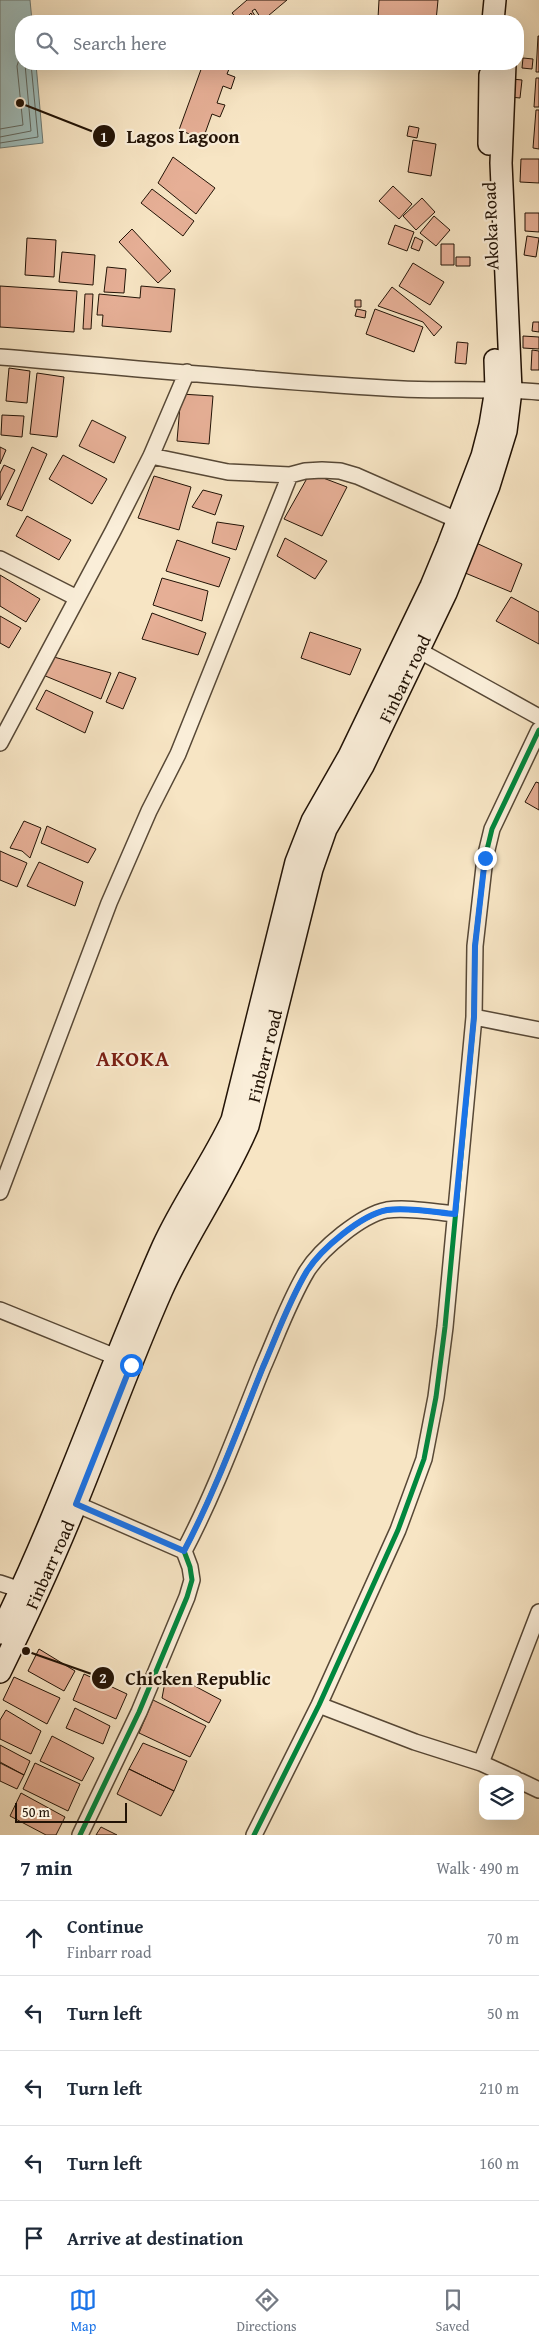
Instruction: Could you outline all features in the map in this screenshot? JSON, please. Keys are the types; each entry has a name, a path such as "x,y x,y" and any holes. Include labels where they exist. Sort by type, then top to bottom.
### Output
{"main road":[{"path":"494,15 495,0"},
{"path":"507,15 508,0"},
{"name":"Akoka Road","path":"491,70 488,112 503,389"},
{"path":"498,428 503,389 500,163 505,70"},
{"name":"Finbarr road","path":"0,1633 21,1590 116,1357 165,1243 201,1175 218,1149 232,1120 296,862 312,821 349,756 427,595 482,456 498,428"},
{"name":"Finbarr road","path":"0,1672 36,1599 179,1252 235,1157 248,1126 312,869 326,829 363,766 463,552 497,463 498,428"}],"street":[{"path":"0,357 405,389 503,389 539,392"},
{"path":"0,743 150,456 187,372"},
{"path":"150,456 228,472 290,475 306,470 340,471 357,476 457,520"},
{"path":"0,1192 109,903 149,811 178,754 290,475"},
{"path":"0,559 77,598"},
{"path":"418,650 539,717"},
{"path":"254,1835 319,1705 398,1530 424,1459 437,1388 455,1214 474,1017 475,946 485,858 496,820 539,730"},
{"path":"474,1017 539,1030"},
{"path":"184,1551 208,1506 281,1324 308,1269 339,1238 360,1222 377,1214 398,1210 455,1214"},
{"path":"0,1310 116,1357"},
{"path":"76,1504 184,1551 190,1567 192,1580 187,1597 139,1712 80,1835"},
{"path":"0,1583 21,1590"},
{"path":"481,1763 539,1612"},
{"path":"319,1705 415,1742 481,1763 507,1775"},
{"path":"524,1783 539,1790"}],"water":[{"path":"0,0 30,0 31,15 15,15 15,70 37,70 43,143 0,148"}],"building":[{"path":"247,0 287,0 269,15 259,15 255,9 252,11 254,15 251,13 249,15 234,15 232,13"},
{"path":"379,0 438,0 437,15 378,15"},
{"path":"538,36 539,72 536,72"},
{"path":"524,58 533,59 532,69 524,68"},
{"path":"201,70 229,70 227,74 235,77 231,89 223,86 217,103 225,105 220,117 212,114 203,139 179,130"},
{"path":"536,78 539,78 539,107 534,107"},
{"path":"512,79 522,80 520,98 510,97"},
{"path":"536,110 539,110 539,149 533,148"},
{"path":"409,126 419,128 417,138 407,136"},
{"path":"413,140 436,144 431,176 408,172"},
{"path":"173,157 215,188 196,214 158,183"},
{"path":"521,159 539,159 539,183 520,182"},
{"path":"393,186 412,204 399,219 379,201"},
{"path":"152,189 194,221 183,236 141,203"},
{"path":"422,198 435,212 416,230 403,216"},
{"path":"525,213 539,213 539,232 525,231"},
{"path":"434,216 450,230 436,246 420,233"},
{"path":"395,225 414,232 407,251 388,244"},
{"path":"132,229 171,271 158,283 119,242"},
{"path":"527,236 539,238 536,257 524,255"},
{"path":"415,237 423,241 419,251 411,248"},
{"path":"27,238 56,240 54,277 25,275"},
{"path":"441,244 454,244 454,265 441,265"},
{"path":"62,252 95,255 93,285 59,282"},
{"path":"456,257 470,257 470,266 456,266"},
{"path":"413,263 444,282 430,305 399,286"},
{"path":"107,267 126,269 124,293 104,292"},
{"path":"0,286 77,291 74,332 0,327"},
{"path":"141,286 175,289 171,332 102,326 103,315 97,315 99,294 140,298"},
{"path":"392,287 442,327 434,336 423,322 378,306"},
{"path":"85,294 93,294 91,329 83,329"},
{"path":"355,300 361,300 361,307 355,307"},
{"path":"357,309 366,311 365,318 355,316"},
{"path":"375,309 423,327 414,352 366,334"},
{"path":"533,322 539,322 539,332 532,331"},
{"path":"523,336 539,337 539,349 523,348"},
{"path":"457,342 468,343 466,364 455,363"},
{"path":"532,350 539,351 539,370 531,370"},
{"path":"9,368 30,371 27,403 6,401"},
{"path":"37,373 64,377 57,437 30,434"},
{"path":"181,394 213,396 209,444 177,441"},
{"path":"2,415 24,416 22,437 1,435"},
{"path":"92,420 126,437 114,463 79,446"},
{"path":"0,447 6,450 0,464"},
{"path":"32,447 47,454 22,511 7,505"},
{"path":"63,455 107,479 92,504 49,479"},
{"path":"4,465 15,470 0,500 0,473"},
{"path":"310,473 347,487 322,536 284,519"},
{"path":"154,476 191,487 179,530 138,518"},
{"path":"203,490 222,495 215,515 192,507"},
{"path":"27,516 71,540 59,560 16,536"},
{"path":"217,522 244,526 236,550 212,543"},
{"path":"285,538 327,561 315,579 277,556"},
{"path":"177,540 230,558 219,587 166,571"},
{"path":"474,542 522,564 511,592 458,570"},
{"path":"0,575 40,599 26,622 0,606"},
{"path":"162,578 208,591 202,621 153,605"},
{"path":"511,597 539,612 539,644 496,621"},
{"path":"152,613 206,633 198,655 142,639"},
{"path":"0,616 21,628 9,648 0,643"},
{"path":"310,632 361,649 350,675 301,658"},
{"path":"54,657 111,673 101,699 43,675"},
{"path":"119,672 136,678 123,709 106,702"},
{"path":"46,690 93,712 85,733 36,709"},
{"path":"536,782 539,783 539,810 525,802"},
{"path":"24,821 41,828 30,858 22,851 10,848"},
{"path":"47,826 96,849 88,863 41,843"},
{"path":"0,851 27,863 17,887 0,880"},
{"path":"39,862 83,882 75,906 27,886"},
{"path":"39,1649 75,1671 64,1691 28,1671"},
{"path":"84,1674 127,1694 116,1719 73,1700"},
{"path":"174,1675 221,1700 209,1723 162,1698 165,1682 170,1683"},
{"path":"14,1677 60,1698 47,1724 3,1700"},
{"path":"153,1700 206,1726 190,1757 139,1733"},
{"path":"75,1708 110,1726 103,1744 66,1728"},
{"path":"6,1710 41,1731 31,1754 0,1739 0,1720"},
{"path":"52,1736 94,1758 82,1781 40,1761"},
{"path":"143,1743 187,1761 174,1791 129,1769"},
{"path":"0,1745 30,1761 24,1775 0,1762"},
{"path":"0,1763 24,1775 17,1789 0,1781"},
{"path":"35,1763 80,1784 68,1811 23,1789"},
{"path":"129,1769 174,1791 161,1816 117,1794"},
{"path":"21,1793 65,1817 56,1835 46,1835 10,1816"},
{"path":"101,1827 117,1835 96,1835"}],"cycle path":[{"path":"254,1835 319,1705 398,1530 424,1459 436,1397 445,1327 474,1017 475,946 485,858 492,829 539,730"},
{"path":"80,1835 139,1712 187,1597 192,1580 190,1567 184,1551 216,1483 283,1318 307,1271 313,1262 342,1234 377,1213 387,1210 404,1209 455,1214"}],"place":[{"name":"Lagos Lagoon","path":"20,103"},
{"name":"Chicken Republic","path":"26,1651"}],"district":[{"name":"AKOKA","path":"133,1058"}],"route":[{"path":"131,1365 76,1504 184,1551 208,1506 281,1324 308,1269 339,1238 360,1222 387,1210 455,1214 474,1017 475,946 485,858"}]}
